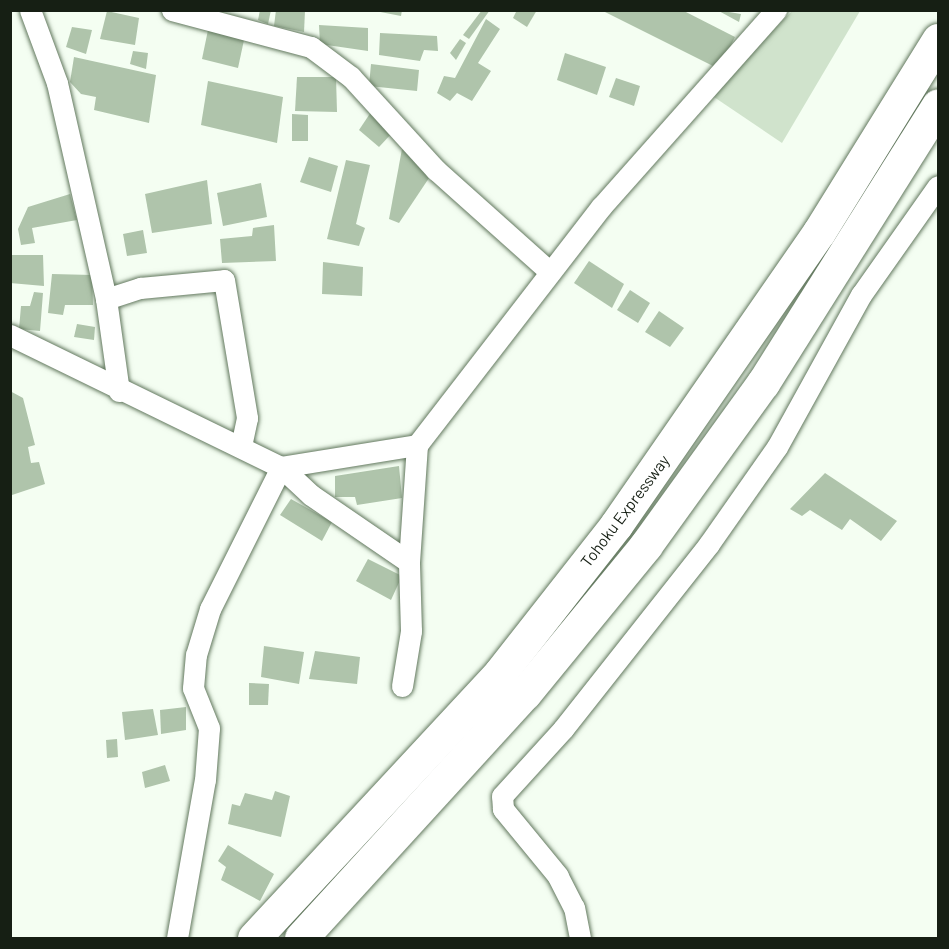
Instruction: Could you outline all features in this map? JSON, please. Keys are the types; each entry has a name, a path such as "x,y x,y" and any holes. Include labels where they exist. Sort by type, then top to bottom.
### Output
{"highway":[{"name":"Tohoku Expressway","path":"254,939 500,673 616,525 819,232 939,39"},
{"path":"301,939 525,693 646,545 763,383 939,105"}],"street":[{"path":"30,10 57,83 106,299 119,391"},
{"path":"171,10 311,47 351,77 436,170 550,272"},
{"path":"402,686 411,631 408,562 417,445 601,207 776,10"},
{"path":"580,939 574,908 558,876 503,809 502,796 563,729 716,534 777,447 861,295 939,186"},
{"path":"106,299 140,288 224,280 247,418 241,447"},
{"path":"10,335 119,391 281,467 311,495 408,562"},
{"path":"281,467 417,445"},
{"path":"177,939 206,769 209,728 193,687 196,655 210,609 281,467"}],"green space":[{"path":"792,11 860,11 782,143 711,95"}],"building":[{"path":"260,10 271,10 268,24 258,20"},
{"path":"276,10 305,11 304,32 274,26"},
{"path":"370,10 402,10 401,16"},
{"path":"482,10 490,10 469,39 463,35"},
{"path":"517,10 537,10 527,27 513,18"},
{"path":"601,10 682,10 735,37 719,69"},
{"path":"717,10 741,14 739,22"},
{"path":"107,11 139,18 135,45 100,39"},
{"path":"486,19 500,29 478,63 491,71 472,101 457,93 450,101 437,93 444,76 455,78"},
{"path":"319,25 368,28 368,51 320,44"},
{"path":"72,27 92,30 86,54 66,47"},
{"path":"208,30 244,40 238,68 202,59"},
{"path":"380,33 437,36 438,51 424,50 420,61 379,55"},
{"path":"460,39 466,43 456,60 450,53"},
{"path":"133,51 148,53 146,69 130,64"},
{"path":"565,53 606,67 597,95 557,80"},
{"path":"74,57 156,75 149,123 94,110 96,97 81,94 70,82"},
{"path":"371,64 419,70 417,91 369,86"},
{"path":"297,77 336,77 337,112 295,111"},
{"path":"616,78 640,86 634,106 609,97"},
{"path":"208,81 283,97 277,143 201,125"},
{"path":"371,112 393,132 379,147 359,130"},
{"path":"292,114 308,115 308,141 292,141"},
{"path":"402,149 431,175 399,223 389,219"},
{"path":"309,157 338,166 331,192 300,182"},
{"path":"346,160 370,165 356,224 365,228 359,246 327,239"},
{"path":"207,180 212,224 152,233 145,194"},
{"path":"261,183 267,217 223,226 217,193"},
{"path":"70,194 77,220 32,228 35,243 21,245 18,229 28,207"},
{"path":"274,225 276,261 222,263 220,239 252,236 253,228"},
{"path":"143,230 147,253 127,256 123,234"},
{"path":"10,255 43,255 44,286 10,283"},
{"path":"589,261 624,284 612,308 574,283"},
{"path":"323,262 363,267 362,296 322,294"},
{"path":"52,274 92,275 93,305 65,305 63,315 48,313"},
{"path":"630,290 650,303 638,323 617,310"},
{"path":"34,292 43,293 40,331 19,329 21,306 30,306"},
{"path":"659,311 684,328 670,347 645,332"},
{"path":"77,324 95,327 94,340 74,337"},
{"path":"10,391 23,398 35,445 28,447 31,463 39,462 45,484 12,495"},
{"path":"399,466 402,498 357,505 355,497 335,497 335,476"},
{"path":"825,473 897,521 881,541 850,519 842,530 810,510 802,516 790,509"},
{"path":"291,499 332,522 322,541 280,515"},
{"path":"368,559 402,576 391,600 356,581"},
{"path":"264,646 304,652 299,684 261,677"},
{"path":"315,651 360,657 357,684 309,679"},
{"path":"249,683 269,684 268,705 249,705"},
{"path":"186,707 186,730 161,734 160,710"},
{"path":"153,709 158,735 125,740 122,712"},
{"path":"117,739 118,757 107,758 106,740"},
{"path":"165,765 170,781 145,788 142,772"},
{"path":"275,791 290,796 281,837 228,824 232,804 240,806 245,793 272,800"},
{"path":"228,845 274,874 260,901 221,880 226,867 218,861"}]}
